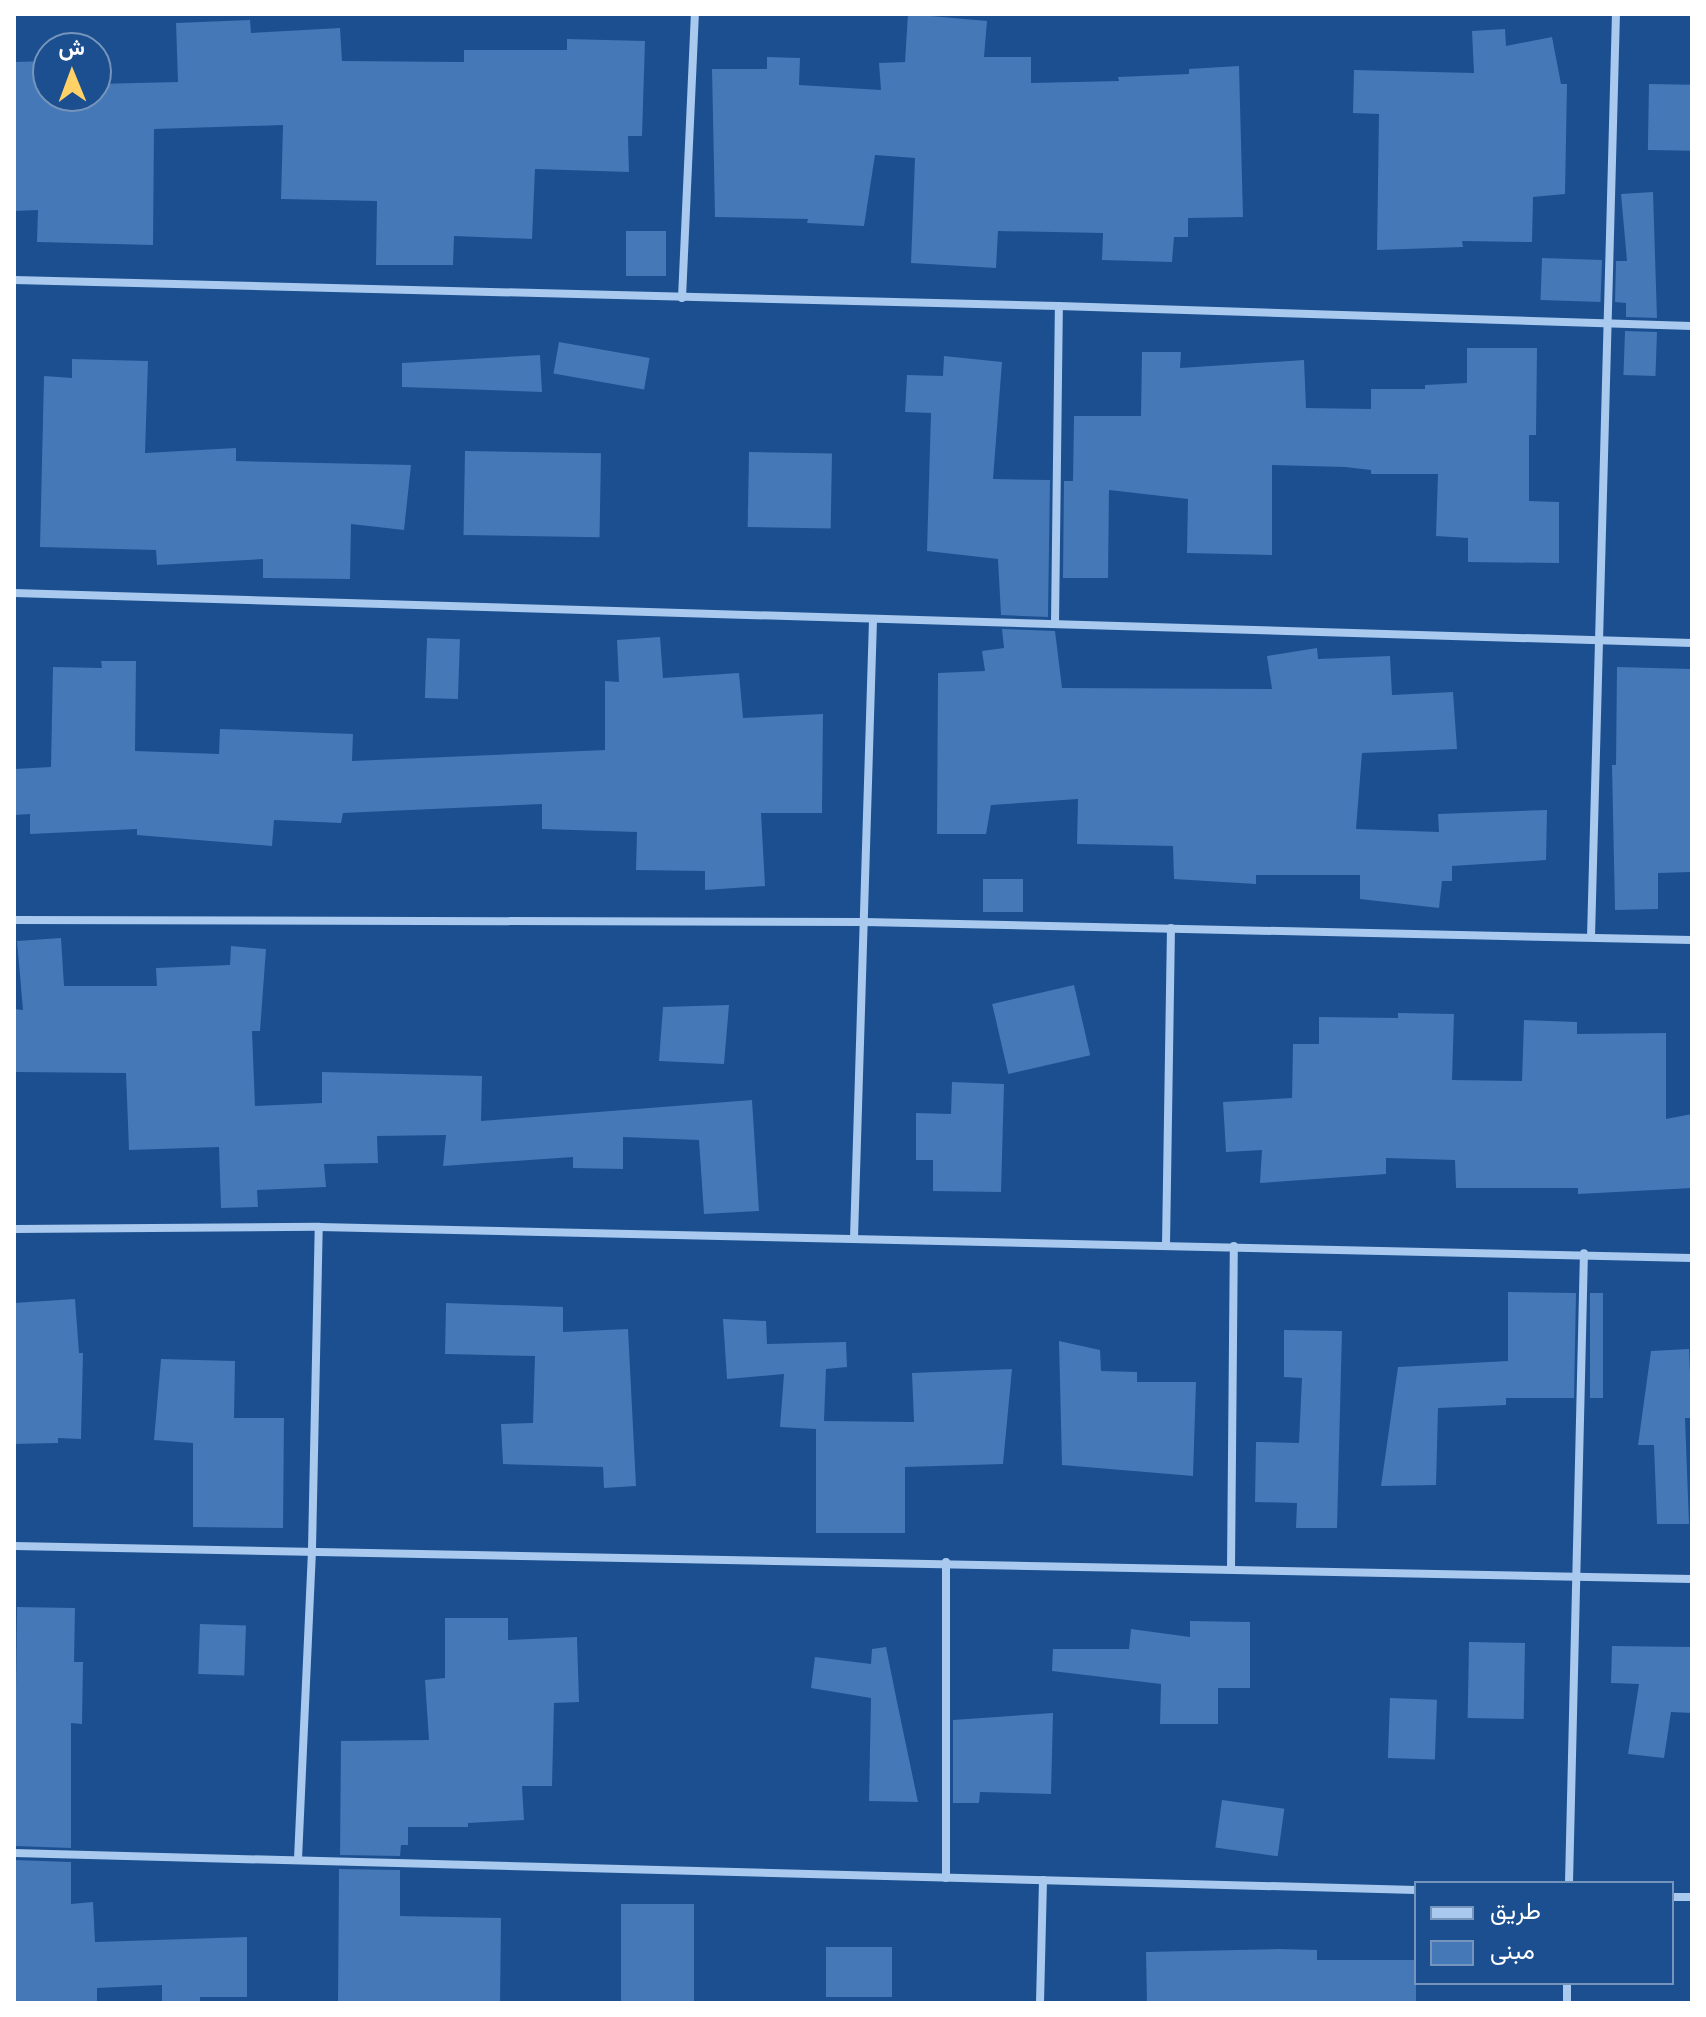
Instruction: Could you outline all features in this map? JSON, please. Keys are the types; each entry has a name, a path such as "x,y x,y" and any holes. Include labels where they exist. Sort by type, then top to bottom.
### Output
{"street":[{"path":"682,298 695,14"},
{"path":"1591,937 1605,324 1616,14"},
{"path":"14,280 1059,306 1692,326"},
{"path":"1055,624 1059,306"},
{"path":"14,593 1692,643"},
{"path":"854,1238 873,619"},
{"path":"14,920 864,922 1692,940"},
{"path":"1166,1245 1171,928"},
{"path":"298,1859 312,1549 319,1227"},
{"path":"14,1229 319,1227 1584,1253 1692,1258"},
{"path":"1231,1569 1234,1246"},
{"path":"1569,1881 1584,1253"},
{"path":"14,1546 312,1549 1692,1579"},
{"path":"946,1562 946,1878"},
{"path":"14,1853 1414,1890"},
{"path":"1040,2003 1043,1880"}],"building":[{"path":"908,14 987,21 984,57 1031,57 1031,83 1119,81 1118,77 1189,74 1189,69 1239,66 1243,217 1188,218 1188,237 1174,237 1172,262 1102,260 1103,233 998,231 996,268 911,263 915,158 875,155 864,226 807,223 808,219 715,217 712,69 767,69 767,57 800,58 799,85 881,90 879,63 905,62"},
{"path":"250,20 251,33 340,28 342,61 464,62 464,50 567,50 567,39 645,41 642,136 628,136 629,172 535,169 532,239 454,236 453,265 376,265 377,201 281,199 283,125 154,129 153,245 37,242 38,210 14,211 14,62 32,61 32,112 112,112 112,84 178,82 176,23"},
{"path":"1505,29 1506,46 1552,37 1561,84 1567,84 1565,194 1533,197 1532,242 1462,241 1463,247 1377,250 1379,114 1353,113 1354,70 1474,73 1472,31"},
{"path":"1649,84 1692,85 1691,151 1648,150"},
{"path":"1653,192 1657,318 1626,317 1626,303 1615,302 1616,261 1627,261 1621,194"},
{"path":"626,231 666,231 666,276 626,276"},
{"path":"1542,258 1602,260 1600,302 1541,300"},
{"path":"1625,331 1657,332 1655,376 1623,375"},
{"path":"559,342 650,358 644,389 553,374"},
{"path":"1467,348 1537,348 1536,435 1529,435 1529,501 1559,502 1559,563 1468,562 1468,538 1436,536 1438,474 1371,474 1371,470 1345,467 1272,465 1272,555 1187,553 1188,499 1109,490 1108,578 1063,578 1064,481 1073,481 1074,416 1141,416 1142,352 1181,352 1180,368 1304,360 1306,408 1371,409 1371,389 1425,389 1425,385 1467,383"},
{"path":"540,355 542,392 402,387 402,363"},
{"path":"944,356 1002,362 993,479 1050,480 1048,617 1001,615 998,559 927,551 931,413 905,412 907,375 943,376"},
{"path":"72,359 148,361 145,453 236,448 236,461 411,465 404,530 351,524 350,579 263,578 263,559 157,565 156,550 40,547 44,376 72,378"},
{"path":"465,451 601,453 600,537 464,535"},
{"path":"749,452 832,453 831,528 748,527"},
{"path":"1002,629 1055,631 1062,688 1272,689 1267,656 1317,648 1318,659 1390,656 1392,695 1453,692 1457,749 1362,753 1356,829 1439,832 1438,814 1547,810 1546,860 1452,866 1452,881 1442,881 1439,908 1360,899 1360,875 1256,875 1256,884 1174,879 1173,846 1077,844 1078,799 991,805 986,834 937,834 938,673 985,671 982,651 1004,648"},
{"path":"660,637 663,678 739,673 743,718 823,714 822,813 761,813 765,886 705,890 705,871 636,870 637,832 542,829 542,804 343,813 341,823 274,820 272,846 137,835 137,829 30,834 30,814 14,815 14,769 51,767 53,667 102,668 101,661 136,661 135,751 219,754 220,729 353,734 352,761 605,750 605,681 619,682 617,640"},
{"path":"427,638 460,639 458,699 425,698"},
{"path":"1617,667 1692,669 1692,872 1658,873 1658,909 1615,910 1612,765 1616,765"},
{"path":"983,879 1023,879 1023,912 983,912"},
{"path":"61,938 64,986 157,986 156,968 230,965 231,946 266,949 260,1031 252,1031 255,1106 322,1103 322,1072 482,1076 481,1121 752,1100 759,1211 704,1214 699,1140 623,1137 623,1169 573,1168 573,1157 443,1166 446,1135 377,1136 378,1163 324,1164 326,1187 257,1190 258,1207 221,1208 219,1147 129,1150 126,1073 14,1072 14,1009 23,1010 17,941"},
{"path":"1074,985 1090,1055 1008,1074 992,1004"},
{"path":"729,1005 724,1064 659,1061 663,1007"},
{"path":"1398,1013 1454,1014 1452,1080 1522,1081 1524,1020 1577,1022 1577,1034 1666,1033 1666,1119 1692,1114 1692,1188 1578,1194 1578,1188 1456,1188 1455,1160 1386,1158 1386,1174 1260,1183 1262,1150 1226,1152 1223,1102 1292,1098 1293,1044 1319,1044 1319,1017 1398,1018"},
{"path":"952,1082 1004,1084 1001,1192 933,1191 933,1160 916,1160 916,1113 951,1114"},
{"path":"1508,1292 1576,1293 1574,1398 1506,1398 1506,1405 1438,1408 1436,1485 1381,1486 1398,1367 1508,1361"},
{"path":"1590,1293 1603,1293 1603,1398 1590,1398"},
{"path":"75,1299 79,1353 83,1353 81,1439 58,1438 58,1443 14,1444 14,1303"},
{"path":"446,1303 563,1307 563,1332 628,1329 636,1486 604,1488 603,1467 503,1464 501,1424 533,1423 535,1356 445,1354"},
{"path":"723,1319 766,1321 767,1344 846,1342 847,1367 826,1369 824,1421 914,1422 912,1373 1012,1369 1003,1464 905,1467 905,1533 816,1533 816,1429 780,1427 784,1374 727,1379"},
{"path":"1284,1330 1342,1331 1337,1528 1296,1528 1297,1503 1255,1502 1256,1442 1299,1443 1302,1378 1284,1377"},
{"path":"1059,1341 1100,1350 1101,1371 1137,1372 1137,1382 1196,1382 1193,1476 1062,1465"},
{"path":"1689,1349 1692,1418 1685,1418 1689,1524 1657,1524 1654,1445 1638,1445 1651,1351"},
{"path":"161,1359 235,1361 234,1418 284,1418 283,1528 193,1527 193,1443 154,1440"},
{"path":"17,1607 75,1608 74,1662 83,1662 82,1724 71,1723 71,1848 14,1846"},
{"path":"445,1618 508,1618 508,1640 577,1637 579,1702 554,1703 552,1786 522,1786 524,1820 468,1823 468,1827 408,1827 408,1845 401,1845 400,1856 340,1855 341,1741 429,1740 425,1680 445,1678"},
{"path":"1190,1621 1250,1622 1250,1688 1218,1688 1218,1724 1160,1724 1161,1684 1052,1671 1053,1649 1129,1649 1131,1629 1190,1637"},
{"path":"200,1624 246,1626 244,1676 198,1674"},
{"path":"1469,1642 1525,1643 1524,1719 1468,1718"},
{"path":"1612,1646 1692,1647 1692,1713 1671,1712 1664,1758 1628,1754 1639,1684 1611,1683"},
{"path":"886,1647 918,1802 869,1801 871,1698 811,1688 815,1657 871,1664 872,1649"},
{"path":"1390,1698 1437,1700 1435,1760 1388,1758"},
{"path":"1053,1713 1051,1794 980,1792 979,1803 953,1803 953,1720"},
{"path":"1222,1800 1284,1809 1278,1856 1215,1848"},
{"path":"14,1860 71,1862 71,1904 93,1902 95,1942 247,1937 247,1997 200,1997 200,2003 162,2003 162,1985 97,1988 97,2003 14,2003"},
{"path":"339,1869 400,1870 400,1916 501,1918 500,2003 338,2003"},
{"path":"621,1904 694,1904 694,2003 621,2003"},
{"path":"826,1947 892,1947 892,1997 826,1997"},
{"path":"1317,1950 1317,1960 1414,1960 1416,2003 1147,2003 1146,1952"}]}
